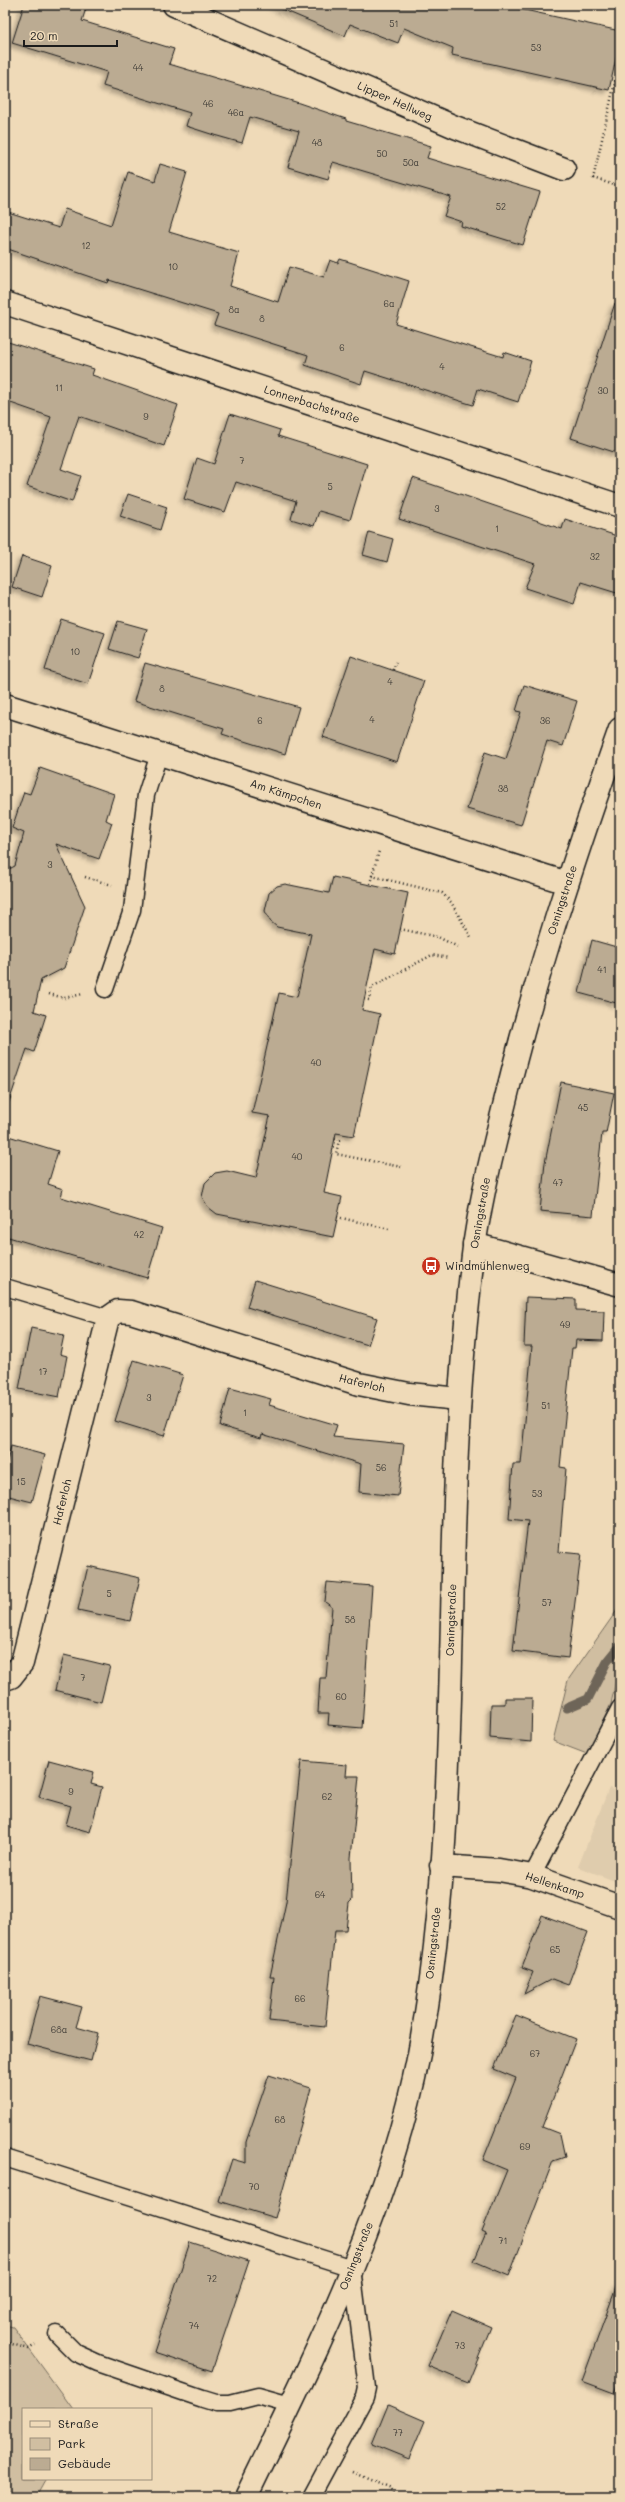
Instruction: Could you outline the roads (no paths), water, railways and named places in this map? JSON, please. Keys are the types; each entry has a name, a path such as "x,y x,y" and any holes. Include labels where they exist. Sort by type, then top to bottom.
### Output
{"street":[{"name":"Lipper Hellweg","path":"174,5 455,127 564,169"},
{"name":"Lonnerbachstraße","path":"5,303 620,506"},
{"name":"Am Kämpchen","path":"5,705 567,883"},
{"name":"Osningstraße","path":"246,2497 290,2406 352,2268 399,2137 418,2060 432,1967 441,1866 459,1399 474,1244 484,1186 524,1023 567,883 620,729"},
{"path":"474,1244 620,1285"},
{"name":"Haferloh","path":"5,1679 11,1677 22,1663 108,1318 118,1311 131,1312 359,1384 409,1394 459,1399"},
{"name":"Hellenkamp","path":"441,1866 499,1870 532,1876 620,1907"}],"lane":[{"path":"105,989 132,910 146,795 159,754"},
{"path":"5,1287 108,1318"},
{"path":"532,1876 620,1708"},
{"path":"5,2158 352,2268 367,2388 365,2397 311,2497"},
{"path":"57,2334 76,2353 203,2399 216,2403 230,2403 258,2396 290,2406"}],"waterway":[{"path":"567,1708 588,1699 607,1662 620,1646"}],"place":[{"name":"Windmühlenweg","path":"431,1266"}]}
